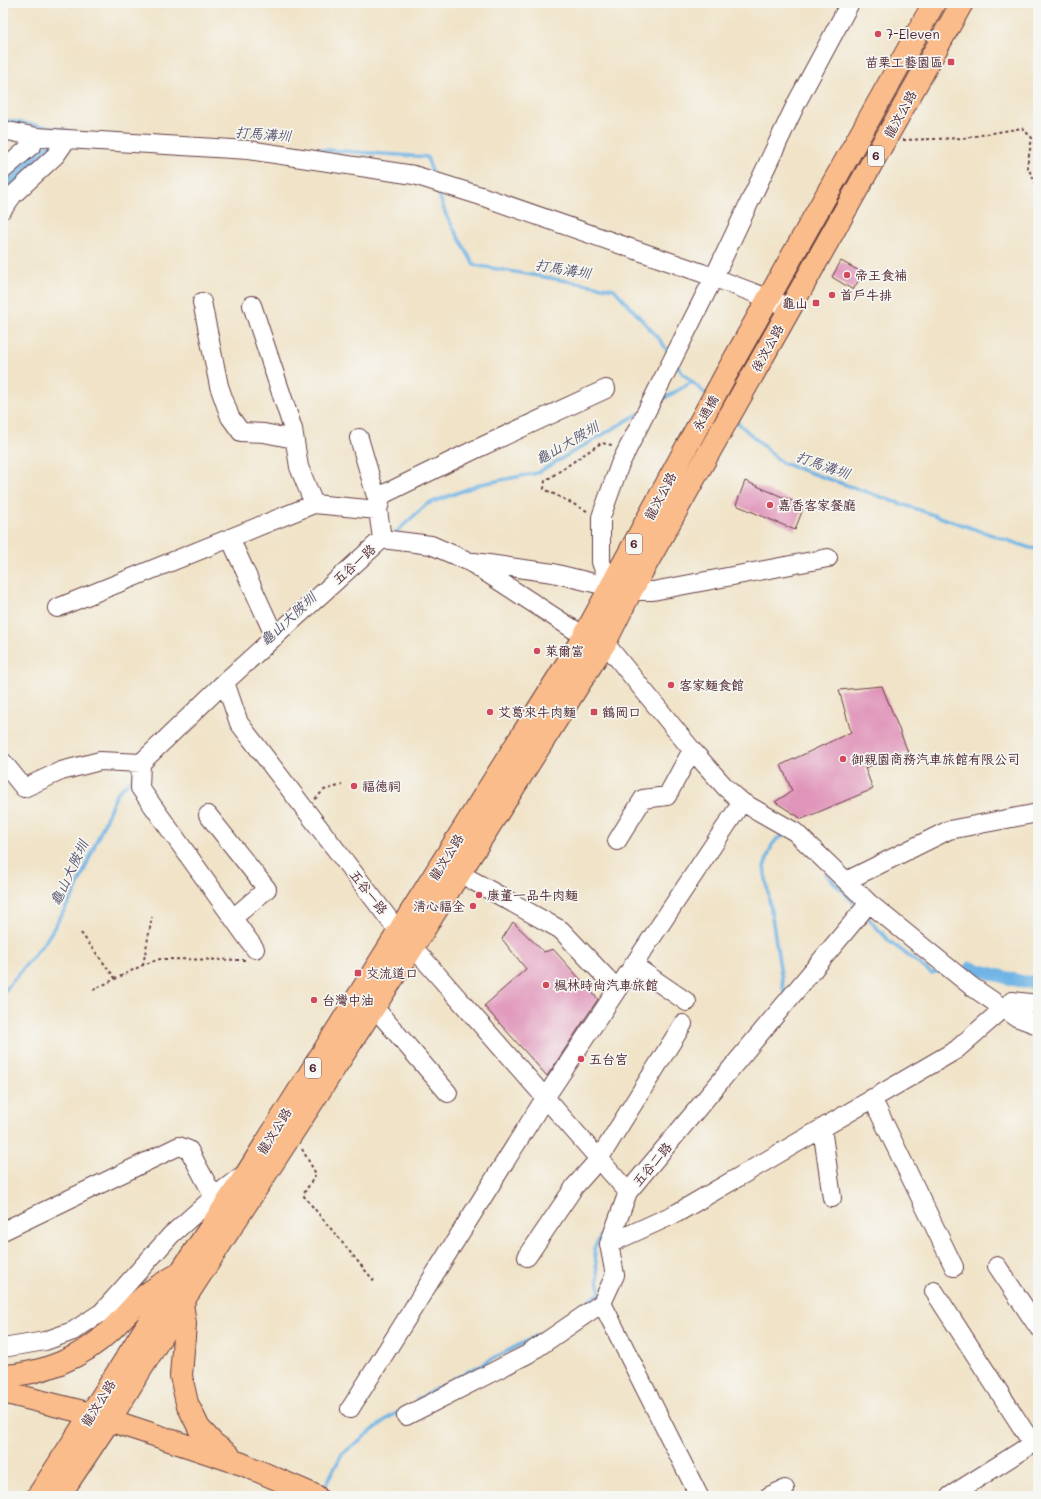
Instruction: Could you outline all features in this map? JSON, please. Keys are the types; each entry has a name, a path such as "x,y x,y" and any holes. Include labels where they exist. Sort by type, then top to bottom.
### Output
{"main road":[{"name":"龍汶公路","path":"770,298 934,3"},
{"name":"龍汶公路","path":"790,308 962,3"},
{"name":"後汶公路","path":"726,374 770,298"},
{"name":"後汶公路","path":"745,389 790,308"},
{"name":"永通橋","path":"684,451 726,374"},
{"name":"永通橋","path":"703,463 745,389"},
{"name":"龍汶公路","path":"38,1496 100,1417 182,1303 374,1007 406,939 458,873 605,643 621,589 684,451"},
{"name":"龍汶公路","path":"59,1496 100,1417 180,1273 406,939 584,638 621,589 703,463"},
{"path":"584,638 605,643"},
{"path":"3,1376 38,1371 62,1363 110,1332 129,1310 147,1294 180,1273"},
{"path":"182,1303 185,1324 181,1376 187,1403 199,1428 213,1443 242,1464"},
{"path":"3,1392 100,1417 242,1464 316,1496"}],"street":[{"path":"621,589 602,562 601,517 620,464 714,278 797,102 850,3"},
{"path":"3,130 67,140 248,150 414,175 480,196 714,278 770,298 790,308"},
{"path":"3,170 32,145 37,136"},
{"path":"3,208 13,195 56,155 67,140"},
{"path":"202,302 219,386 230,417 241,432 264,433 294,439"},
{"path":"252,305 293,429 299,467 314,504"},
{"path":"379,507 382,495 474,450 606,389"},
{"path":"358,438 379,507 382,539"},
{"path":"57,608 314,504 379,507"},
{"path":"230,538 275,637"},
{"name":"五谷一路","path":"406,939 239,723 225,682 382,539 431,545 470,562 584,638"},
{"path":"470,562 553,573 621,589 653,591 828,558"},
{"path":"605,643 692,750 726,788 742,802 795,832 846,881 862,912 936,958 971,986 1016,1018 1038,1025"},
{"path":"225,682 141,769 140,788 255,949"},
{"path":"617,841 643,799 667,796 692,750"},
{"path":"3,762 24,788 60,771 100,761 141,769"},
{"path":"350,1409 545,1098 742,802"},
{"path":"846,881 948,830 1038,813"},
{"path":"208,815 267,889 233,918"},
{"path":"458,873 561,930 617,989"},
{"name":"五谷二路","path":"406,939 628,1192 862,912"},
{"path":"633,965 687,1002"},
{"path":"609,1244 676,1213 956,1050 1012,1001 1038,1004"},
{"path":"374,1007 448,1093"},
{"path":"528,1257 575,1186 599,1159 683,1024"},
{"path":"872,1098 954,1268"},
{"path":"822,1128 832,1198"},
{"path":"3,1231 179,1146 189,1150 214,1197"},
{"path":"3,1348 44,1341 73,1331 102,1312 171,1235 214,1197 249,1170"},
{"path":"406,1416 528,1354 602,1303 615,1275 609,1244 628,1192"},
{"path":"997,1266 1038,1327"},
{"path":"934,1291 1035,1441 950,1496"},
{"path":"602,1303 699,1496"}],"path":[{"path":"884,141 964,138 1022,128 1032,138 1028,166 1038,186"},
{"path":"601,517 544,489 545,481 601,443 632,442"},
{"path":"307,812 316,797 324,790 342,785"},
{"path":"143,964 152,917"},
{"path":"81,933 115,978"},
{"path":"93,990 143,964 160,959 245,960 255,949"},
{"path":"293,1133 316,1174 303,1194 374,1281"}],"building":[{"name":"帝王食補","path":"841,261 863,273 853,290 832,277"},
{"name":"嘉香客家餐廳","path":"745,481 804,506 795,530 736,505"},
{"name":"御親園商務汽車旅館有限公司","path":"882,686 908,752 865,768 873,789 802,819 775,802 792,791 781,765 851,732 839,690"},
{"name":"楓林時尚汽車旅館","path":"513,922 544,952 553,949 598,999 547,1076 484,1006 526,969 502,939"}],"waterway":[{"path":"3,120 67,130"},
{"path":"4,195 30,162 61,137"},
{"name":"打馬溝圳","path":"284,147 427,157 433,175"},
{"name":"打馬溝圳","path":"437,189 446,215 474,265 614,289 660,340 670,354"},
{"name":"打馬溝圳","path":"677,364 682,373 707,395"},
{"name":"龜山大陂圳","path":"658,402 692,382"},
{"name":"龜山大陂圳","path":"394,534 427,504 481,484 537,473 638,414"},
{"name":"打馬溝圳","path":"736,421 782,463 1030,548 1038,549"},
{"name":"龜山大陂圳","path":"3,993 47,939 74,894 117,793 134,777"},
{"path":"784,993 764,867 772,845 777,839 786,834"},
{"path":"826,874 858,907"},
{"path":"865,915 889,941 931,973 942,971"},
{"path":"961,969 971,968"},
{"path":"971,968 1023,982 1038,982"},
{"path":"569,1315 600,1293 594,1248 608,1223"},
{"path":"417,1400 448,1382 546,1331"},
{"path":"323,1490 342,1454 391,1416 402,1410"}],"place":[{"name":"7-Eleven","path":"878,34"},
{"name":"苗栗工藝園區","path":"951,62"},
{"name":"帝王食補","path":"847,275"},
{"name":"首戶牛排","path":"832,295"},
{"name":"龜山","path":"816,303"},
{"name":"嘉香客家餐廳","path":"770,505"},
{"name":"萊爾富","path":"537,651"},
{"name":"客家麵食館","path":"671,685"},
{"name":"艾葛來牛肉麵","path":"490,712"},
{"name":"鶴岡口","path":"594,712"},
{"name":"御親園商務汽車旅館有限公司","path":"843,759"},
{"name":"福德祠","path":"354,786"},
{"name":"康董一品牛肉麵","path":"479,895"},
{"name":"清心福全","path":"473,906"},
{"name":"交流道口","path":"358,973"},
{"name":"楓林時尚汽車旅館","path":"546,985"},
{"name":"台灣中油","path":"314,1000"},
{"name":"五台宮","path":"581,1059"}]}
